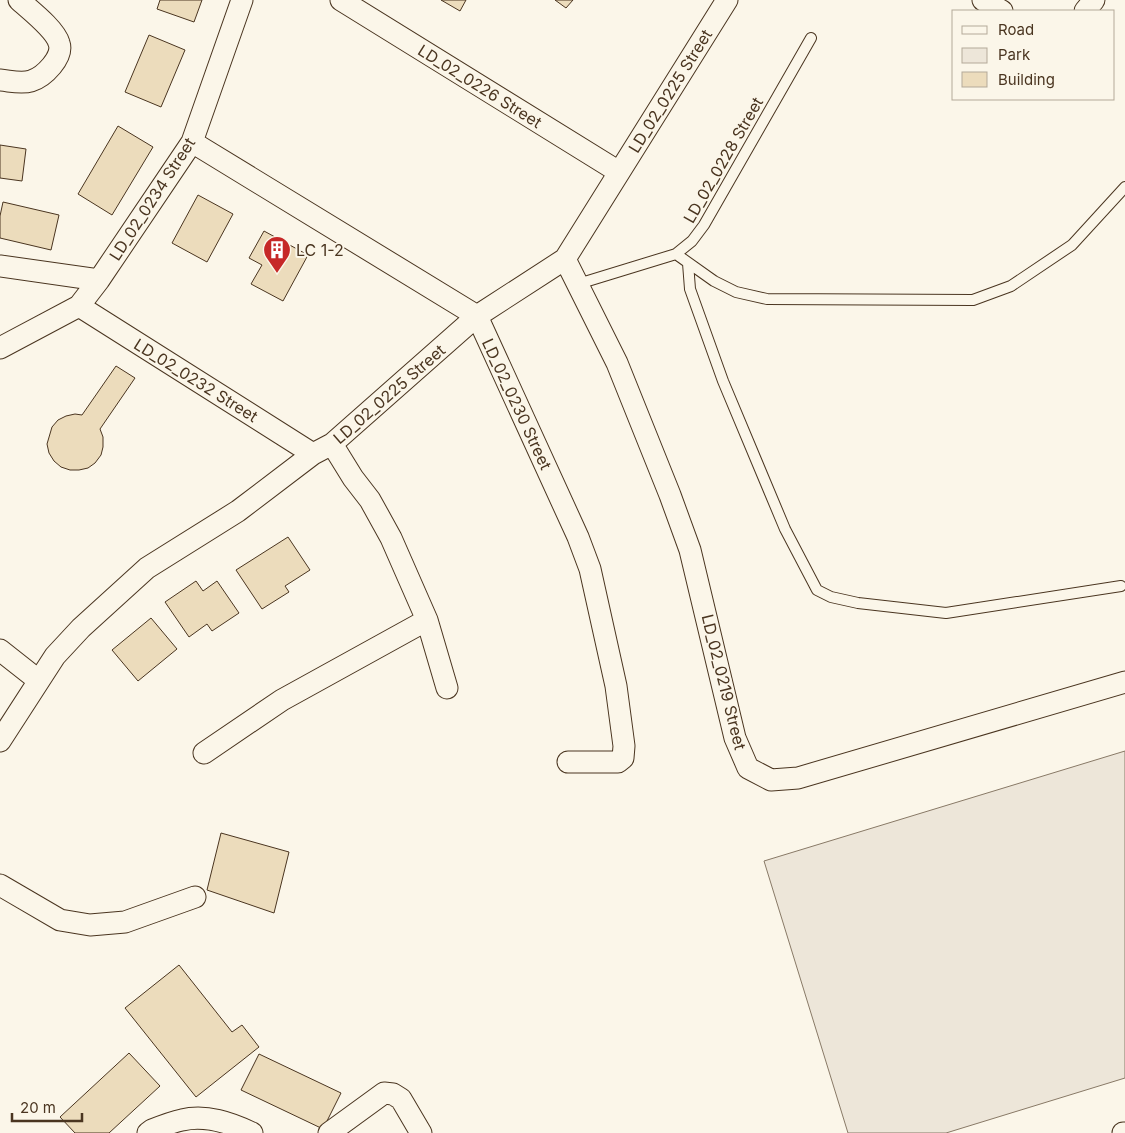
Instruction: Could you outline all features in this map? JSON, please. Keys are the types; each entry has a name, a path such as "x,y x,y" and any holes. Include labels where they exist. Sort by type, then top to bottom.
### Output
{"street":[{"path":"0,80 19,83 33,80 45,73 58,57 60,50 59,42 46,25 19,0"},
{"name":"LD_02_0234 Street","path":"0,348 79,306 99,280 192,142 242,0"},
{"name":"LD_02_0226 Street","path":"341,0 619,172"},
{"name":"LD_02_0225 Street","path":"0,741 55,656 81,628 147,568 238,511 313,454 332,444 477,316 565,258 728,0"},
{"path":"983,0 1000,10"},
{"path":"1085,10 1094,0"},
{"path":"192,142 477,316"},
{"name":"LD_02_0219 Street","path":"565,258 617,363 690,550 735,738 748,768 771,780 798,778 1125,682"},
{"path":"0,266 99,280"},
{"name":"LD_02_0232 Street","path":"79,306 313,454"},
{"name":"LD_02_0230 Street","path":"477,316 578,537 590,569 616,686 624,746 623,758 618,762 568,762"},
{"path":"332,444 353,478 370,500 391,538 427,620 447,688"},
{"path":"204,753 282,700 427,620"},
{"path":"0,650 38,680"},
{"path":"0,885 60,920 90,926 125,922 195,897"},
{"path":"329,1133 384,1094 392,1094 401,1099 421,1133"},
{"path":"148,1133 184,1119 210,1118 235,1125 252,1133"}],"lane":[{"name":"LD_02_0228 Street","path":"578,284 676,254 692,241 704,225 811,38"},
{"path":"676,254 714,281 736,292 767,299 973,300 1011,286 1072,245 1125,187"},
{"path":"688,263 690,289 723,381 784,529 817,590 831,597 858,603 946,613 1121,586"}],"green space":[{"path":"1125,751 1125,1078 946,1133 848,1133 764,861"}],"building":[{"path":"160,0 202,0 194,22 157,9"},
{"path":"441,0 466,0 460,11"},
{"path":"555,0 573,0 566,8"},
{"path":"149,35 185,50 161,107 125,92"},
{"path":"118,126 153,147 112,215 78,194"},
{"path":"0,145 26,149 22,181 0,178"},
{"path":"198,195 233,214 207,262 172,243"},
{"path":"3,202 59,215 51,250 0,238 0,216"},
{"name":"LC 1-2","path":"264,231 308,255 283,301 251,284 262,265 249,258"},
{"path":"116,366 135,378 100,429 103,437 101,455 88,468 70,470 61,467 49,453 47,444 52,427 58,420 66,416 82,415"},
{"path":"288,537 310,570 285,586 289,592 262,609 236,570"},
{"path":"196,581 203,591 217,581 239,613 212,631 207,624 189,637 165,602"},
{"path":"151,618 177,649 138,681 112,650"},
{"path":"221,833 289,852 274,913 207,890"},
{"path":"179,965 232,1032 242,1025 259,1047 196,1097 125,1008"},
{"path":"129,1053 160,1086 109,1133 75,1133 60,1117"},
{"path":"259,1054 341,1093 323,1129 241,1090"}],"place":[{"name":"LC 1-2","path":"277,274"}]}
